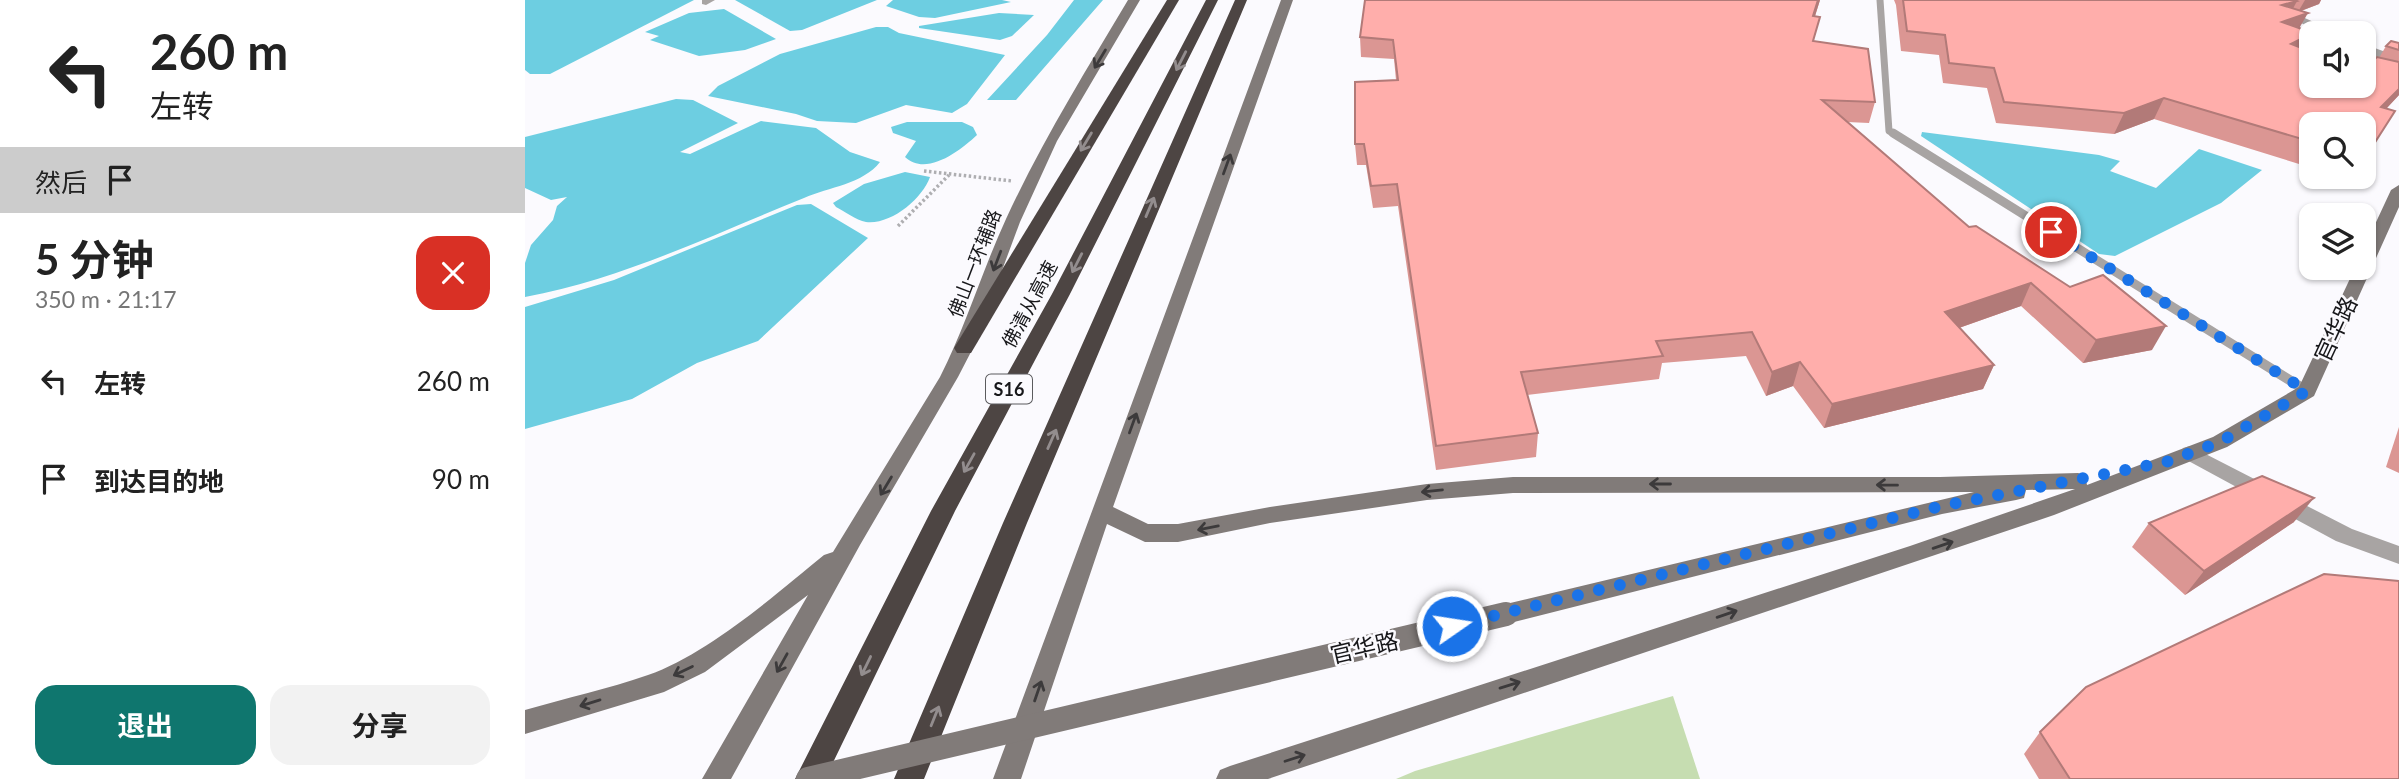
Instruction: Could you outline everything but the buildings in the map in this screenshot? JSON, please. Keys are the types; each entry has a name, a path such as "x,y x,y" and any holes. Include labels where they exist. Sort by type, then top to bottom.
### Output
{"highway":[{"path":"964,348 1174,0"},
{"name":"佛清从高速","path":"809,779 943,511 1061,294 1212,0"},
{"path":"909,779 1015,523 1241,0"}],"main road":[{"name":"佛山一环辅路","path":"852,539 894,473 964,348 1012,222 1050,141 1134,0"},
{"path":"1007,779 1101,510 1287,0"},
{"name":"官华路","path":"2376,241 2399,190"},
{"name":"官华路","path":"809,779 1506,614 1942,506 2166,462 2220,442 2307,391 2358,280"},
{"path":"1230,779 1927,550 2046,509 2166,462"},
{"path":"1101,510 1145,533 1178,533 1270,515 1404,495 1513,485 1940,485 2078,481"},
{"path":"525,722 655,684 696,664 780,606 826,568 852,539"},
{"path":"716,779 852,539"}],"street":[{"path":"2256,0 2304,21"},
{"path":"2376,52 2399,61"},
{"path":"2190,453 2344,535 2399,555"}],"lane":[{"path":"1879,0 1889,131 2307,391"}],"path":[{"path":"924,171 1030,183"},
{"path":"898,226 938,190 950,174"}],"green space":[{"path":"1673,696 1700,779 1396,779 1415,771"}],"water":[{"path":"525,0 694,0 550,74 530,74 525,70"},
{"path":"735,0 877,0 802,30 790,31"},
{"path":"893,0 1011,2 935,18 919,17 886,6"},
{"path":"1074,0 1103,0 1016,100 987,100 1047,35"},
{"path":"724,9 776,39 745,50 699,56 650,40 659,36 645,32 689,13"},
{"path":"999,13 1034,15 1012,36 1000,40 919,28 919,26"},
{"path":"876,27 888,27 899,33 1005,55 967,104 952,113 906,105 856,123 817,121 796,114 708,96 718,86 780,54"},
{"path":"676,99 693,100 738,123 680,152 690,154 761,121 816,128 850,152 880,162 855,180 632,268 525,297 525,263 531,245 553,220 557,206 567,197 551,200 525,188 525,137"},
{"path":"907,122 962,122 973,127 977,135 943,160 923,164 905,157 916,141 893,133 891,127"},
{"path":"1922,132 2099,155 2120,161 2110,171 2156,188 2199,149 2262,170 2221,203 2115,256 2099,254 1921,136"},
{"path":"905,172 930,177 913,202 895,215 876,222 866,222 833,203 864,184"},
{"path":"811,204 868,238 758,341 697,363 632,399 525,429 525,307 614,280 797,205"}],"route":[{"path":"1452,626 1942,506 2166,462 2220,442 2307,391 2051,232"}]}
